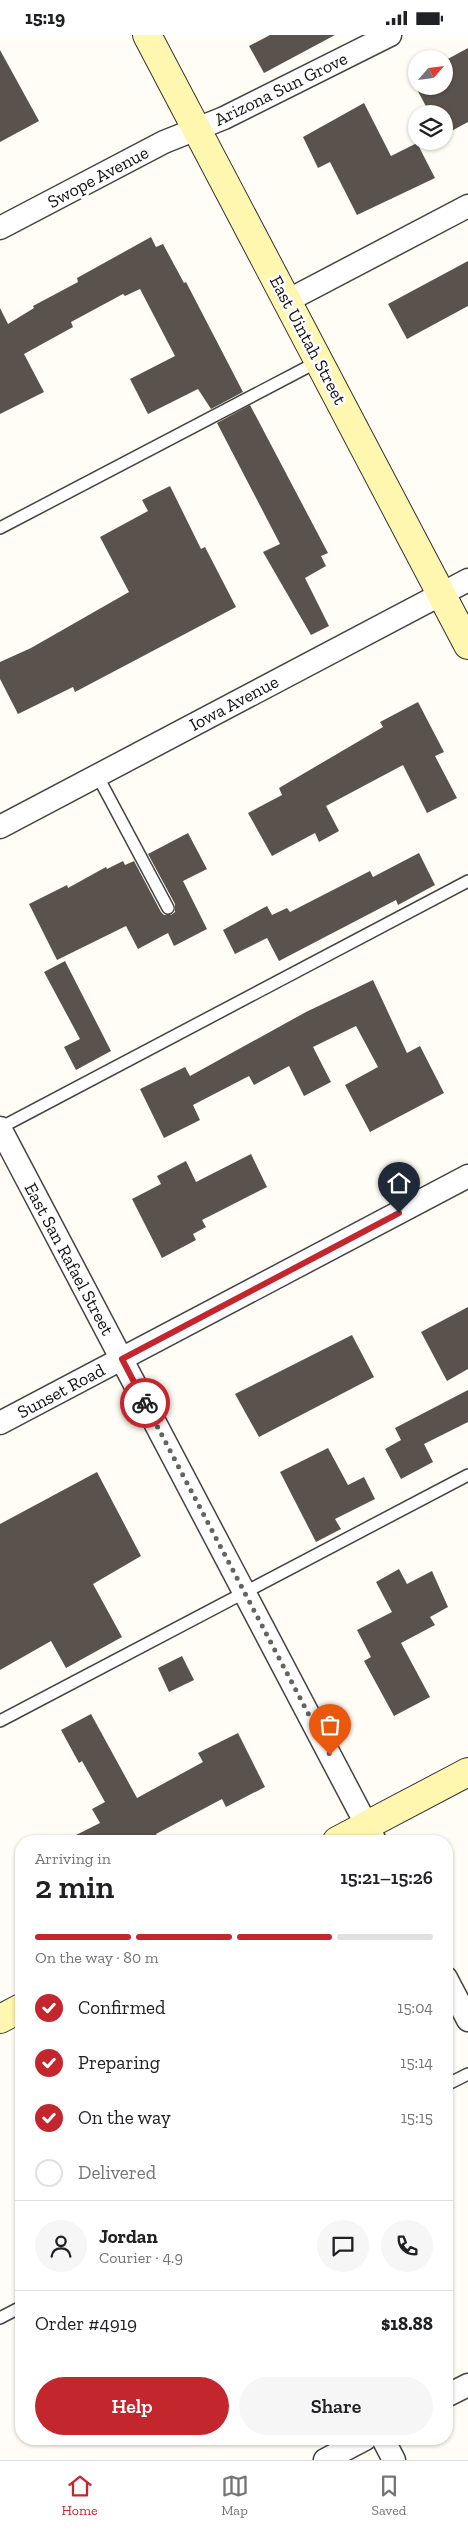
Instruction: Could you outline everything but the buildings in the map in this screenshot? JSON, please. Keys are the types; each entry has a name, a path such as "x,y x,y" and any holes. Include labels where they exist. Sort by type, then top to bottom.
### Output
{"main road":[{"name":"East Uintah Street","path":"147,35 468,645"},
{"path":"371,1833 468,1772"},
{"path":"0,2019 15,2011"}],"street":[{"name":"Arizona Sun Grove","path":"197,130 390,35"},
{"name":"Swope Avenue","path":"0,228 164,142 197,130"},
{"path":"287,301 468,206"},
{"name":"Iowa Avenue","path":"0,827 468,580"},
{"name":"East San Rafael Street","path":"0,1128 371,1833"},
{"name":"Sunset Road","path":"0,1423 468,1177"},
{"path":"453,1991 468,2020"},
{"path":"453,2392 468,2385"},
{"path":"325,2460 353,2445"},
{"path":"386,2445 394,2460"}],"lane":[{"path":"0,528 319,361"},
{"path":"97,775 168,908"},
{"path":"0,1128 468,881"},
{"path":"0,1721 468,1475"},
{"path":"453,2082 468,2074"},
{"path":"0,2318 15,2310"}],"way so far":[{"path":"145,1403 330,1755"}],"route":[{"path":"145,1403 122,1359 399,1213"}]}
